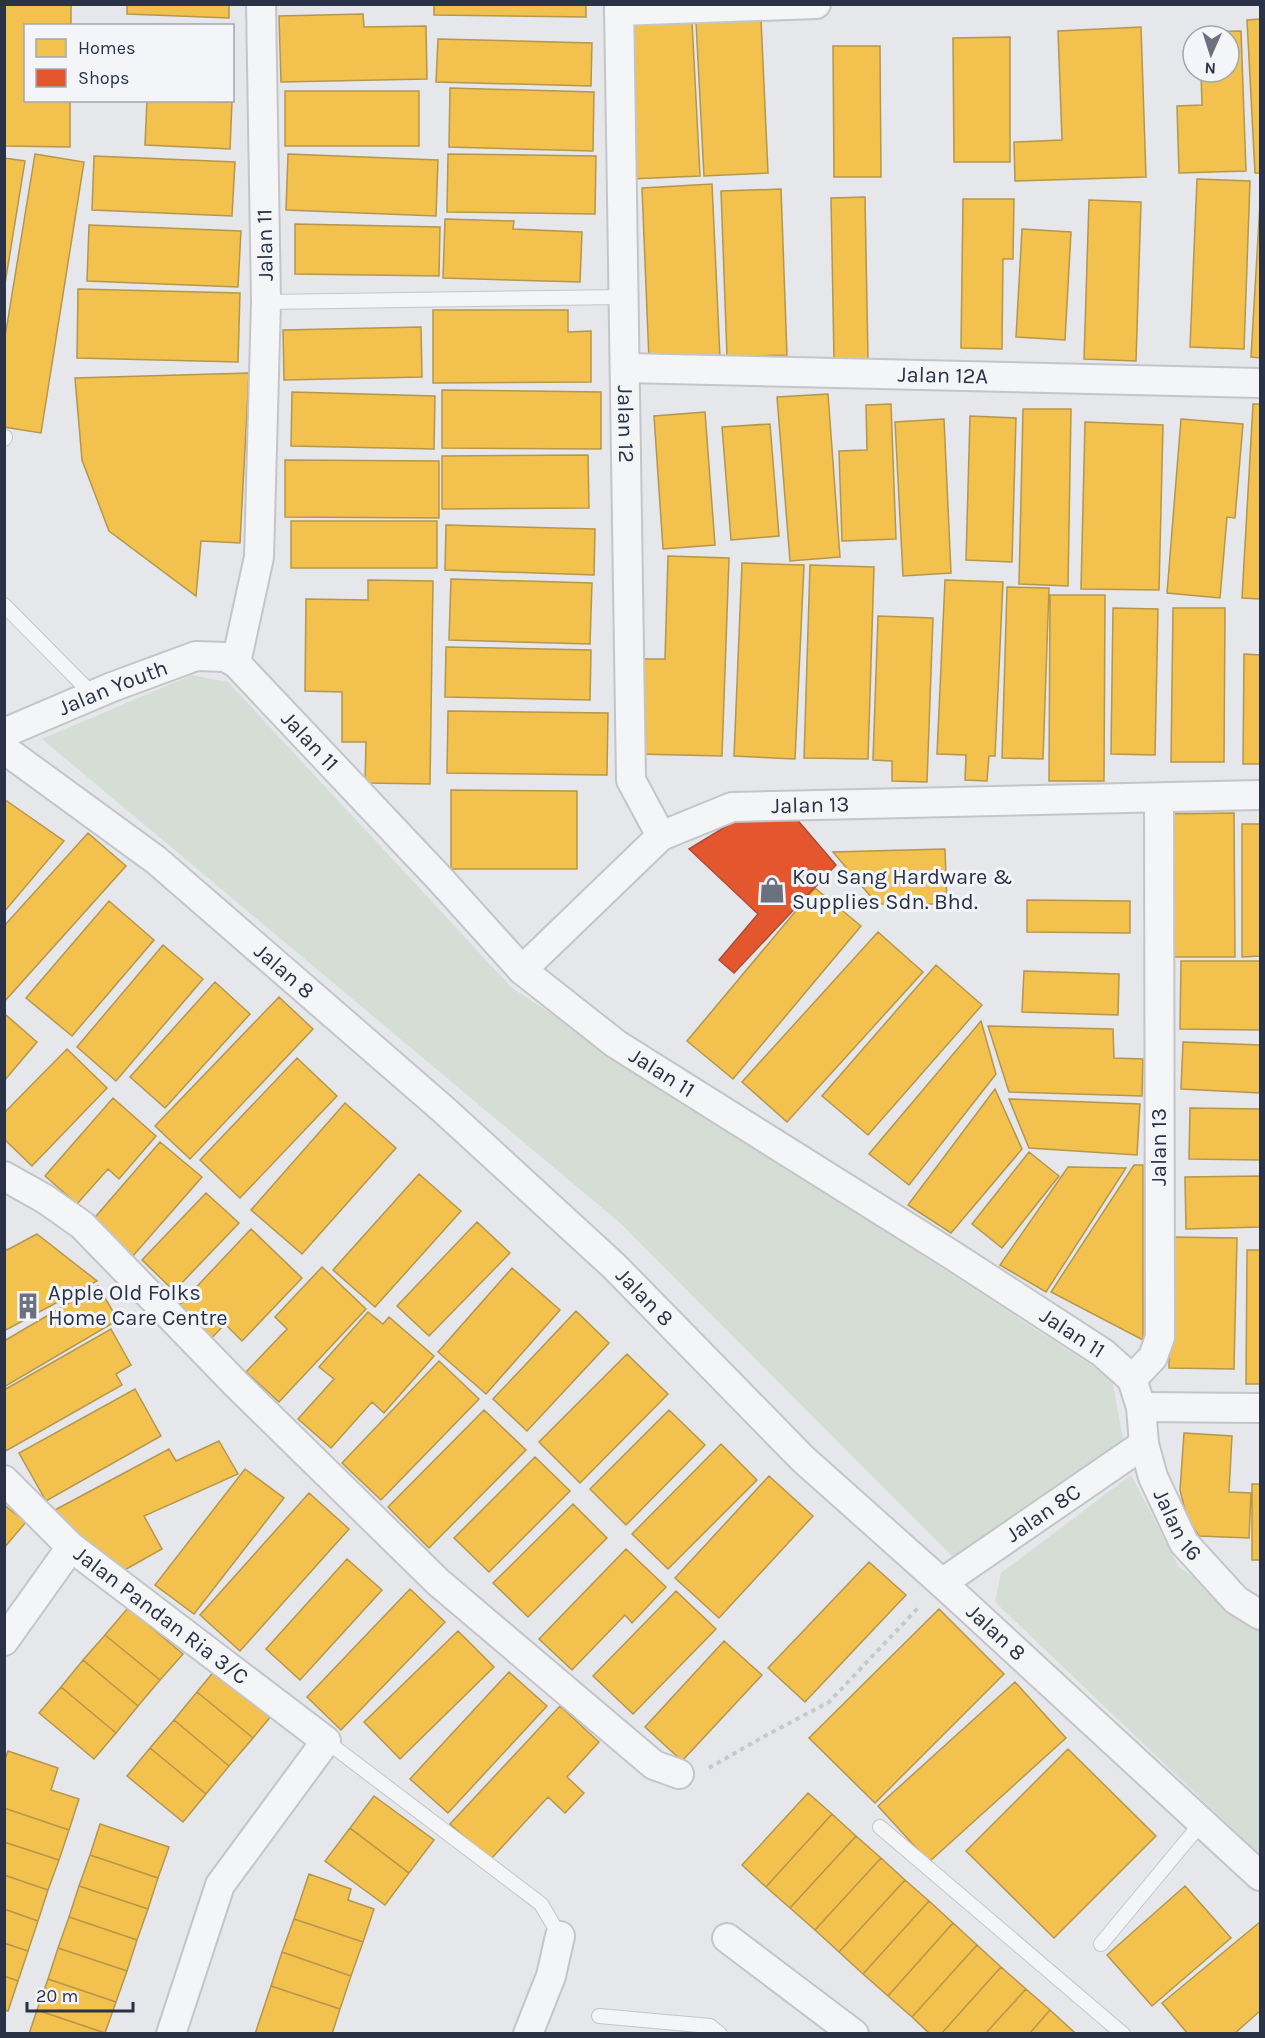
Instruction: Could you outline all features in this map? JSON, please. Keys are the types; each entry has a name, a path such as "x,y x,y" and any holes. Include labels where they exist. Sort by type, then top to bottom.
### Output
{"street":[{"name":"Jalan 11","path":"261,4 266,302 259,557 230,660 440,879 522,970 616,1044 1028,1304 1103,1353 1132,1379"},
{"path":"619,8 816,4"},
{"name":"Jalan 12","path":"619,8 631,780 661,836"},
{"name":"Jalan 12A","path":"625,368 1260,383"},
{"name":"Jalan Youth","path":"4,733 93,695 196,656 230,660"},
{"name":"Jalan 8","path":"4,749 156,860 444,1110 614,1266 803,1459 1203,1821 1260,1876"},
{"name":"Jalan 13","path":"522,970 661,836 732,807 1260,795"},
{"name":"Jalan 13","path":"1132,1379 1154,1357 1160,1337 1159,798"},
{"path":"4,1176 45,1199 82,1226 237,1385 438,1582 654,1765 679,1774"},
{"path":"1132,1379 1141,1407 1260,1408"},
{"name":"Jalan 16","path":"1141,1407 1144,1444 1152,1477 1184,1543 1236,1600 1260,1615"},
{"name":"Jalan 8C","path":"942,1583 1144,1444"},
{"name":"Jalan Pandan Ria 3/C","path":"4,1480 71,1547 326,1741"},
{"path":"4,1641 71,1547"},
{"path":"171,2034 220,1885 326,1741"},
{"path":"528,2034 551,1976 560,1935"},
{"path":"727,1938 852,2033"}],"lane":[{"path":"266,302 623,297"},
{"path":"4,605 93,695"},
{"path":"326,1741 541,1904 560,1935"},
{"path":"1101,1944 1203,1821"},
{"path":"880,1827 1123,2034"},
{"path":"599,2016 710,2026 720,2034"}],"path":[{"path":"679,1774 703,1771 829,1702 942,1583"}],"shaded area":[{"path":"192,675 228,682 512,988 1112,1379 1123,1439 954,1558 619,1222 42,739"},
{"path":"1131,1475 1179,1567 1260,1621 1260,1855 995,1602 1001,1573"}],"building: Homes":[{"path":"4,4 71,4 71,24 24,24 24,102 70,102 70,147 4,146"},
{"path":"127,4 229,4 229,18 127,14"},
{"path":"434,4 586,4 586,17 434,15"},
{"path":"363,14 364,27 426,26 427,79 281,82 279,16"},
{"path":"761,19 768,173 704,176 696,22"},
{"path":"1260,19 1260,173 1255,173 1247,20"},
{"path":"692,22 700,176 630,179 623,25"},
{"path":"1141,27 1146,177 1015,181 1014,142 1062,140 1058,31"},
{"path":"1241,31 1246,171 1179,173 1177,106 1202,105 1201,84 1241,84"},
{"path":"1010,37 1010,162 954,162 953,38"},
{"path":"438,39 592,43 591,86 436,82"},
{"path":"833,46 880,46 881,177 834,177"},
{"path":"450,88 594,92 593,151 449,147"},
{"path":"285,91 419,91 419,146 285,146"},
{"path":"147,102 232,102 230,149 145,145"},
{"path":"35,154 84,162 41,433 4,427 4,343"},
{"path":"288,154 438,160 436,216 286,210"},
{"path":"448,154 596,156 595,214 447,212"},
{"path":"94,156 235,162 232,216 92,210"},
{"path":"4,158 25,161 4,290"},
{"path":"1197,179 1250,181 1244,349 1190,347"},
{"path":"712,184 720,358 649,361 642,188"},
{"path":"781,189 787,355 727,357 721,191"},
{"path":"865,197 868,359 834,360 831,198"},
{"path":"963,199 1014,199 1013,259 1003,259 1002,349 961,348"},
{"path":"1089,200 1141,202 1136,361 1084,359"},
{"path":"1260,203 1260,358 1251,357"},
{"path":"445,219 514,221 513,229 582,232 580,282 443,278"},
{"path":"295,224 440,227 439,276 295,274"},
{"path":"89,225 241,231 238,287 87,281"},
{"path":"1022,229 1071,232 1065,340 1016,337"},
{"path":"78,289 240,293 238,362 77,358"},
{"path":"433,310 568,310 568,332 591,331 591,382 433,383"},
{"path":"421,327 422,377 284,380 283,330"},
{"path":"249,373 240,543 201,541 196,596 109,531 82,460 75,378"},
{"path":"442,390 601,392 601,449 442,448"},
{"path":"292,392 435,396 434,449 291,446"},
{"path":"828,394 840,557 790,561 777,397"},
{"path":"891,404 896,539 842,541 839,451 867,450 866,405"},
{"path":"1253,404 1260,404 1260,599 1242,598"},
{"path":"1023,409 1071,409 1068,586 1019,584"},
{"path":"705,412 715,545 663,549 654,416"},
{"path":"970,416 1016,418 1012,562 966,560"},
{"path":"944,419 951,573 903,576 895,422"},
{"path":"1181,419 1243,424 1235,518 1227,517 1220,598 1167,593"},
{"path":"1085,422 1163,425 1159,590 1081,589"},
{"path":"770,424 779,536 731,540 722,427"},
{"path":"588,455 589,508 442,509 442,456"},
{"path":"285,460 439,461 439,518 285,517"},
{"path":"291,521 437,521 437,568 291,568"},
{"path":"446,525 595,529 594,575 445,570"},
{"path":"668,556 729,558 722,756 636,754 639,659 665,659"},
{"path":"742,563 804,565 795,759 734,756"},
{"path":"810,565 874,567 868,759 804,758"},
{"path":"451,579 592,583 590,644 449,640"},
{"path":"368,580 433,581 430,784 365,783 366,742 342,742 342,692 305,691 306,599 368,600"},
{"path":"945,580 1003,582 995,756 989,756 987,781 965,780 966,755 937,754"},
{"path":"1007,587 1049,588 1043,759 1002,758"},
{"path":"1050,595 1105,595 1104,781 1049,781"},
{"path":"1113,608 1158,609 1155,755 1111,754"},
{"path":"1173,608 1225,608 1224,762 1171,762"},
{"path":"878,616 933,618 927,782 892,781 892,761 873,760"},
{"path":"446,647 591,650 590,700 445,697"},
{"path":"1244,654 1260,655 1260,764 1243,764"},
{"path":"448,711 608,713 607,775 447,773"},
{"path":"451,790 577,791 577,869 451,869"},
{"path":"4,799 64,841 4,912"},
{"path":"1234,813 1235,957 1164,957 1163,814"},
{"path":"1242,824 1260,824 1260,956 1242,957"},
{"path":"88,833 126,866 4,1002 4,926"},
{"path":"945,849 947,904 877,904 833,852"},
{"path":"815,888 861,926 733,1079 687,1041"},
{"path":"1027,900 1130,901 1130,933 1027,932"},
{"path":"109,901 154,940 72,1036 26,998"},
{"path":"878,932 923,972 787,1122 742,1082"},
{"path":"163,945 203,979 116,1081 77,1047"},
{"path":"1181,961 1260,961 1260,1030 1180,1029"},
{"path":"936,965 982,1005 868,1135 822,1096"},
{"path":"1024,971 1119,974 1118,1015 1022,1012"},
{"path":"215,982 250,1014 165,1108 130,1077"},
{"path":"279,997 313,1029 190,1159 155,1126"},
{"path":"6,1015 37,1042 4,1081 4,1017"},
{"path":"981,1021 996,1074 909,1185 869,1154"},
{"path":"988,1026 1113,1029 1114,1058 1143,1059 1142,1096 1009,1092"},
{"path":"1183,1042 1260,1045 1260,1093 1181,1089"},
{"path":"67,1049 107,1088 32,1166 4,1139 4,1113"},
{"path":"297,1058 337,1096 240,1198 200,1160"},
{"path":"995,1089 1022,1149 951,1233 908,1205"},
{"path":"113,1098 156,1136 119,1179 108,1169 77,1204 45,1176"},
{"path":"1009,1099 1140,1104 1137,1155 1029,1148"},
{"path":"345,1103 396,1148 302,1254 251,1210"},
{"path":"1190,1108 1260,1109 1260,1160 1189,1159"},
{"path":"160,1142 202,1177 132,1257 91,1222"},
{"path":"1029,1152 1059,1176 1002,1248 972,1224"},
{"path":"1134,1165 1143,1165 1143,1340 1051,1292"},
{"path":"1068,1167 1126,1168 1046,1292 1000,1265"},
{"path":"419,1174 461,1211 375,1307 333,1270"},
{"path":"1260,1176 1260,1227 1186,1229 1185,1177"},
{"path":"206,1193 239,1223 174,1291 142,1260"},
{"path":"477,1222 510,1253 429,1336 397,1306"},
{"path":"251,1229 302,1278 242,1341 225,1324 205,1345 171,1314"},
{"name":"Apple Old Folks Home Care Centre","path":"37,1234 97,1281 4,1331 4,1247 7,1250"},
{"path":"1172,1237 1237,1238 1234,1369 1169,1368"},
{"path":"1247,1250 1260,1250 1260,1384 1246,1384"},
{"path":"322,1267 366,1309 279,1402 246,1372 287,1329 275,1317"},
{"path":"512,1268 560,1310 486,1394 438,1352"},
{"path":"98,1286 118,1320 4,1387 4,1341"},
{"path":"576,1311 609,1343 527,1431 493,1399"},
{"path":"368,1312 383,1324 389,1317 434,1356 384,1413 372,1402 331,1448 298,1419 334,1379 319,1367"},
{"path":"111,1329 131,1365 116,1374 122,1385 4,1452 4,1390"},
{"path":"627,1354 668,1394 580,1483 539,1442"},
{"path":"439,1361 479,1399 381,1500 342,1463"},
{"path":"135,1389 161,1436 46,1501 19,1453"},
{"path":"484,1410 526,1450 429,1548 388,1507"},
{"path":"669,1410 705,1445 626,1525 590,1489"},
{"path":"1184,1433 1232,1436 1229,1492 1251,1493 1249,1538 1199,1536 1187,1518 1180,1490"},
{"path":"219,1441 238,1474 144,1516 162,1549 121,1572 53,1511 169,1449 176,1461"},
{"path":"721,1444 757,1480 668,1569 632,1534"},
{"path":"535,1457 570,1491 489,1572 454,1538"},
{"path":"245,1469 284,1498 194,1614 155,1585"},
{"path":"769,1476 813,1516 719,1618 675,1578"},
{"path":"1252,1484 1260,1484 1260,1560 1252,1560"},
{"path":"309,1493 349,1529 240,1651 200,1615"},
{"path":"573,1504 607,1538 528,1617 493,1583"},
{"path":"4,1505 26,1522 4,1548"},
{"path":"626,1549 666,1587 632,1623 625,1615 572,1670 539,1639"},
{"path":"347,1559 382,1590 300,1680 266,1649"},
{"path":"869,1562 906,1595 805,1702 768,1668"},
{"path":"410,1589 445,1622 341,1730 307,1697"},
{"path":"676,1591 716,1629 633,1714 593,1676"},
{"path":"128,1608 183,1654 160,1680 105,1635"},
{"path":"939,1609 1004,1674 875,1803 809,1738"},
{"path":"458,1631 494,1667 400,1759 364,1722"},
{"path":"105,1635 160,1680 138,1706 83,1660"},
{"path":"724,1641 762,1675 682,1761 645,1727"},
{"path":"83,1660 138,1706 116,1733 61,1687"},
{"path":"220,1664 276,1710 253,1738 197,1692"},
{"path":"509,1672 547,1706 448,1813 410,1779"},
{"path":"1015,1682 1066,1738 929,1862 878,1806"},
{"path":"61,1687 116,1733 94,1759 39,1713"},
{"path":"197,1692 253,1738 229,1766 174,1720"},
{"path":"560,1706 599,1742 567,1777 584,1793 565,1813 548,1797 490,1860 450,1824"},
{"path":"174,1720 229,1766 206,1794 150,1748"},
{"path":"150,1748 206,1794 183,1822 127,1776"},
{"path":"1068,1749 1156,1836 1054,1938 966,1851"},
{"path":"8,1751 58,1768 51,1790 79,1799 69,1830 4,1808 4,1762"},
{"path":"808,1793 832,1814 766,1887 742,1865"},
{"path":"374,1796 434,1840 409,1873 350,1828"},
{"path":"4,1808 69,1830 59,1860 4,1842"},
{"path":"832,1814 856,1836 790,1908 766,1887"},
{"path":"100,1824 169,1847 158,1878 90,1855"},
{"path":"350,1828 409,1873 385,1905 325,1861"},
{"path":"856,1836 881,1858 815,1930 790,1908"},
{"path":"4,1842 59,1860 48,1890 4,1875"},
{"path":"90,1855 158,1878 148,1909 79,1886"},
{"path":"881,1858 905,1880 839,1952 815,1930"},
{"path":"309,1874 351,1889 348,1900 374,1909 363,1942 294,1919"},
{"path":"4,1875 48,1890 38,1921 4,1909"},
{"path":"905,1880 929,1901 863,1974 839,1952"},
{"path":"79,1886 148,1909 137,1940 69,1917"},
{"path":"1185,1886 1231,1938 1152,2006 1107,1955"},
{"path":"929,1901 953,1923 888,1996 863,1974"},
{"path":"4,1909 38,1921 28,1951 4,1943"},
{"path":"69,1917 137,1940 127,1971 58,1948"},
{"path":"294,1919 363,1942 351,1976 282,1952"},
{"path":"1260,1922 1260,2011 1234,2034 1188,2034 1162,2003"},
{"path":"953,1923 977,1945 912,2017 888,1996"},
{"path":"4,1943 28,1951 18,1981 4,1976"},
{"path":"977,1945 1001,1967 941,2034 930,2034 912,2017"},
{"path":"58,1948 127,1971 116,2002 48,1979"},
{"path":"282,1952 351,1976 340,2009 271,1986"},
{"path":"1001,1967 1026,1989 985,2034 941,2034"},
{"path":"4,1976 18,1981 8,2011 4,2010"},
{"path":"48,1979 116,2002 105,2033 37,2010"},
{"path":"271,1986 340,2009 332,2034 255,2034"},
{"path":"1026,1989 1050,2010 1029,2034 985,2034"},
{"path":"37,2010 105,2033 105,2034 29,2034"},
{"path":"1050,2010 1074,2032 1073,2034 1029,2034"}],"building: Shops":[{"name":"Kou Sang Hardware & Supplies Sdn. Bhd.","path":"794,816 836,865 734,973 719,960 758,914 689,849 738,819"}],"place":[{"name":"Kou Sang Hardware & Supplies Sdn. Bhd.","path":"772,890"},
{"name":"Apple Old Folks Home Care Centre","path":"28,1306"}]}
